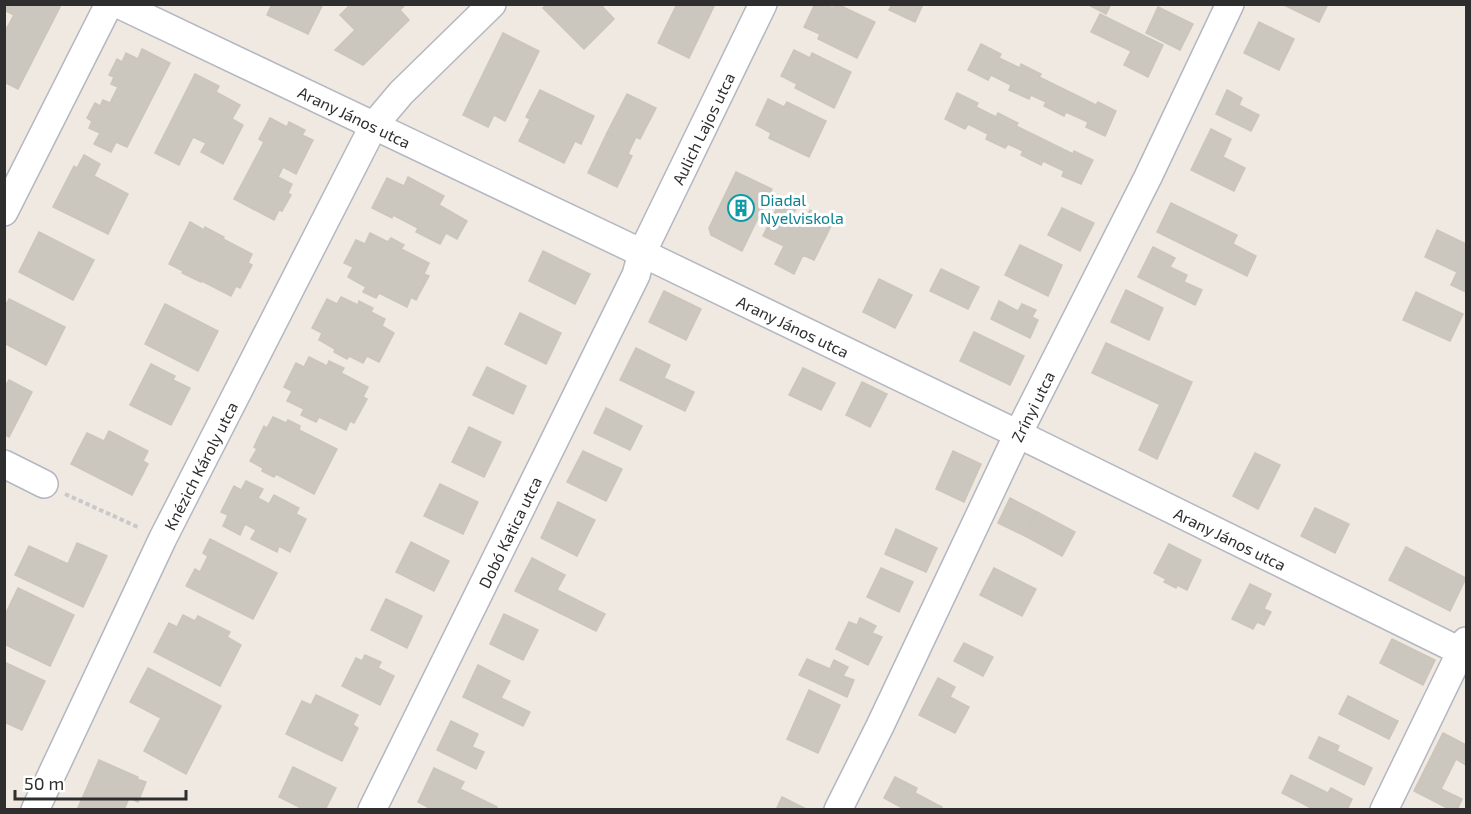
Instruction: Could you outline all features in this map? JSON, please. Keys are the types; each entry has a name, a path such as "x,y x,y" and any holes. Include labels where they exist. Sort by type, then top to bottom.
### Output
{"street":[{"path":"4,212 109,4"},
{"name":"Arany János utca","path":"118,4 1465,649"},
{"name":"Knézich Károly utca","path":"35,810 163,538 374,125 401,93 492,4"},
{"name":"Aulich Lajos utca","path":"642,253 763,4"},
{"name":"Zrínyi utca","path":"838,810 1018,434 1148,177 1230,4"},
{"name":"Dobó Katica utca","path":"372,810 636,275 642,253"},
{"path":"4,464 44,484"},
{"path":"1384,810 1465,649"}],"path":[{"path":"44,484 163,538"}],"building":[{"path":"4,4 56,4 60,7 18,89 4,82 4,33 14,15 4,10"},
{"path":"272,4 323,4 308,34 267,15"},
{"path":"351,4 406,4 400,10 409,20 363,65 335,50 355,30 340,15"},
{"path":"547,4 600,4 614,19 584,49 543,8"},
{"path":"677,4 715,4 689,58 658,43"},
{"path":"815,4 824,4 833,8 834,4 837,4 875,22 857,58 818,39 820,34 804,27"},
{"path":"889,4 923,4 915,22 889,10 891,6"},
{"path":"1087,4 1111,4 1106,14"},
{"path":"1282,4 1328,4 1319,22"},
{"path":"1158,7 1193,24 1180,50 1146,33"},
{"path":"1100,14 1163,45 1148,77 1124,65 1131,51 1091,32"},
{"path":"1259,22 1294,39 1279,70 1244,53"},
{"path":"503,33 539,51 505,121 494,115 488,127 463,115"},
{"path":"981,44 1001,54 999,58 1020,68 1021,64 1041,74 1039,77 1096,105 1098,102 1116,111 1105,136 1086,127 1088,122 1066,112 1064,116 1044,106 1046,102 1031,95 1029,99 1009,90 1011,85 991,75 988,80 968,70"},
{"path":"142,49 170,63 127,147 116,142 111,152 94,144 100,133 89,128 92,121 87,118 95,103 100,106 103,100 110,103 118,87 111,84 114,77 109,75 117,59 122,62 126,53 138,59"},
{"path":"794,50 810,58 812,53 851,72 834,108 795,88 797,84 781,76"},
{"path":"195,74 219,86 216,92 240,105 232,119 243,125 223,164 201,152 206,143 193,137 179,165 155,153"},
{"path":"540,90 594,116 581,144 575,141 564,163 519,141 530,119 526,117"},
{"path":"1227,90 1242,98 1239,105 1259,115 1251,131 1216,114"},
{"path":"957,93 978,103 976,107 996,117 998,113 1018,123 1016,126 1073,154 1074,151 1093,160 1081,184 1062,176 1064,171 1043,161 1041,165 1021,155 1023,151 1008,144 1005,148 986,139 988,134 968,124 965,129 945,119"},
{"path":"627,94 656,108 640,139 636,137 632,145 607,133"},
{"path":"768,99 784,107 787,102 826,121 809,157 769,138 771,133 756,125"},
{"path":"270,118 287,127 289,122 305,130 302,135 313,140 296,174 283,167 278,177 292,184 288,193 291,195 274,220 234,199 264,142 259,139"},
{"path":"1211,129 1231,139 1223,157 1245,168 1234,191 1191,170"},
{"path":"607,133 632,145 628,154 632,156 617,187 588,173"},
{"path":"84,155 100,164 94,176 128,194 108,234 53,207 74,166 77,168"},
{"name":"Diadal Nyelviskola","path":"736,172 772,189 742,251 711,235 709,228"},
{"path":"408,177 444,196 439,205 467,221 457,239 446,233 440,244 416,232 418,228 393,215 392,218 372,208 387,178 404,186"},
{"path":"782,197 798,204 792,217 804,222 810,210 833,222 814,260 803,255 794,274 775,264 784,246 763,236"},
{"path":"1171,203 1237,235 1233,244 1256,256 1247,276 1157,232"},
{"path":"1062,208 1094,223 1080,251 1048,235"},
{"path":"190,222 204,230 205,227 252,254 248,263 252,265 240,288 236,286 231,296 182,273 183,271 169,264"},
{"path":"1437,230 1466,244 1466,292 1451,285 1457,272 1425,257"},
{"path":"39,232 94,260 73,300 19,272"},
{"path":"370,233 388,242 391,238 404,245 401,249 429,263 424,274 429,276 416,300 411,297 407,307 379,293 376,298 363,292 366,287 348,277 353,267 344,263 356,240 365,244"},
{"path":"1020,245 1062,265 1048,296 1005,275"},
{"path":"1153,247 1175,258 1170,267 1187,275 1184,282 1202,290 1195,305 1138,277"},
{"path":"543,251 590,274 575,304 529,281"},
{"path":"941,269 979,287 968,309 930,291"},
{"path":"879,279 912,295 895,328 863,312"},
{"path":"1126,290 1163,308 1149,340 1111,322"},
{"path":"664,291 701,309 686,340 649,322"},
{"path":"1416,292 1463,314 1450,341 1403,320"},
{"path":"341,297 358,305 359,301 373,308 371,312 385,319 382,326 394,333 379,362 367,356 363,363 349,356 347,359 319,340 322,333 312,328 327,299 337,304"},
{"path":"9,299 65,327 46,365 4,343 4,308"},
{"path":"999,301 1018,311 1022,304 1036,310 1032,317 1038,320 1030,338 991,319"},
{"path":"165,304 218,331 198,371 145,344"},
{"path":"520,313 561,333 546,364 505,344"},
{"path":"974,332 1024,356 1010,385 960,361"},
{"path":"1106,343 1192,382 1178,413 1092,373"},
{"path":"636,348 670,365 664,378 694,392 685,411 620,380"},
{"path":"309,357 327,366 329,361 344,368 341,373 368,387 363,397 367,399 354,423 350,421 346,430 319,417 316,422 301,415 304,409 287,401 292,391 284,387 296,363 304,367"},
{"path":"151,364 175,376 173,380 190,388 171,425 130,405"},
{"path":"487,367 526,386 513,414 473,395"},
{"path":"803,368 835,383 821,410 789,395"},
{"path":"9,380 32,392 9,437 4,434 4,388"},
{"path":"862,382 887,394 870,427 846,415"},
{"path":"1160,404 1178,413 1157,459 1139,450"},
{"path":"606,408 642,426 630,450 594,433"},
{"path":"273,417 286,423 288,420 300,426 299,430 337,449 314,494 276,474 274,477 262,471 263,468 250,461 257,449 254,447 264,426 267,428"},
{"path":"469,427 501,442 484,477 452,462"},
{"path":"109,431 148,451 143,461 148,464 132,495 71,464 87,433 104,441"},
{"path":"583,451 622,469 606,501 567,482"},
{"path":"953,451 981,464 964,502 936,489"},
{"path":"1255,453 1280,465 1258,509 1233,496"},
{"path":"246,481 263,489 258,498 269,504 274,495 299,508 296,514 306,519 290,552 279,546 277,552 251,539 256,530 245,524 240,535 223,526 228,515 221,512 234,486 241,490"},
{"path":"440,484 478,502 463,534 424,516"},
{"path":"1010,498 1037,512 1025,536 998,523"},
{"path":"558,502 595,520 577,556 541,538"},
{"path":"1315,508 1349,524 1335,553 1301,536"},
{"path":"1037,512 1075,532 1062,556 1025,536"},
{"path":"896,529 937,548 926,572 885,554"},
{"path":"210,539 277,573 253,619 186,586 195,569 200,572 208,556 203,553"},
{"path":"411,542 449,561 434,591 396,572"},
{"path":"77,543 107,556 83,607 15,575 29,546 68,564"},
{"path":"1169,544 1201,560 1187,590 1164,582 1166,579 1154,573"},
{"path":"1406,547 1466,578 1450,611 1389,580"},
{"path":"532,558 565,575 557,590 605,614 596,631 515,591"},
{"path":"881,568 913,582 899,612 867,597"},
{"path":"994,568 1036,589 1022,616 980,595"},
{"path":"1250,584 1271,594 1264,609 1271,612 1264,625 1257,622 1253,629 1232,619"},
{"path":"18,588 74,615 50,666 4,644 4,617"},
{"path":"386,599 422,616 407,648 371,630"},
{"path":"504,614 538,630 523,660 490,644"},
{"path":"183,615 195,621 198,616 230,632 227,637 241,645 220,686 154,652 169,623 177,627"},
{"path":"860,618 876,626 872,633 882,637 868,665 836,649 849,622 857,625"},
{"path":"1392,639 1435,660 1423,685 1380,663"},
{"path":"964,643 993,657 983,676 954,661"},
{"path":"365,655 381,662 378,668 394,676 380,705 342,686 356,658 362,661"},
{"path":"807,659 830,669 834,660 848,667 843,676 854,680 847,697 799,675"},
{"path":"4,662 45,681 22,730 4,722"},
{"path":"478,665 510,681 501,698 530,712 523,726 463,697"},
{"path":"148,668 221,706 186,774 144,751 161,718 130,702"},
{"path":"938,678 955,687 950,697 969,707 955,733 919,715"},
{"path":"809,690 840,705 818,753 787,739"},
{"path":"316,695 358,715 353,725 358,728 342,761 286,734 302,701 311,705"},
{"path":"1348,696 1398,721 1389,739 1339,714"},
{"path":"451,721 478,734 472,747 484,752 476,769 437,750"},
{"path":"1443,733 1466,745 1466,765 1456,759 1441,789 1462,799 1457,810 1451,810 1414,791"},
{"path":"1319,737 1339,746 1337,751 1372,768 1364,785 1309,758"},
{"path":"99,760 146,782 138,802 129,798 124,810 77,810"},
{"path":"293,767 336,788 325,810 305,810 279,797"},
{"path":"434,768 464,782 460,789 497,807 496,810 433,810 418,802"},
{"path":"1291,775 1328,793 1331,788 1352,799 1347,810 1315,810 1282,793"},
{"path":"895,777 917,788 915,793 942,807 941,810 906,810 884,798"},
{"path":"782,797 808,810 776,810"}],"place":[{"name":"Diadal Nyelviskola","path":"741,208"}]}
